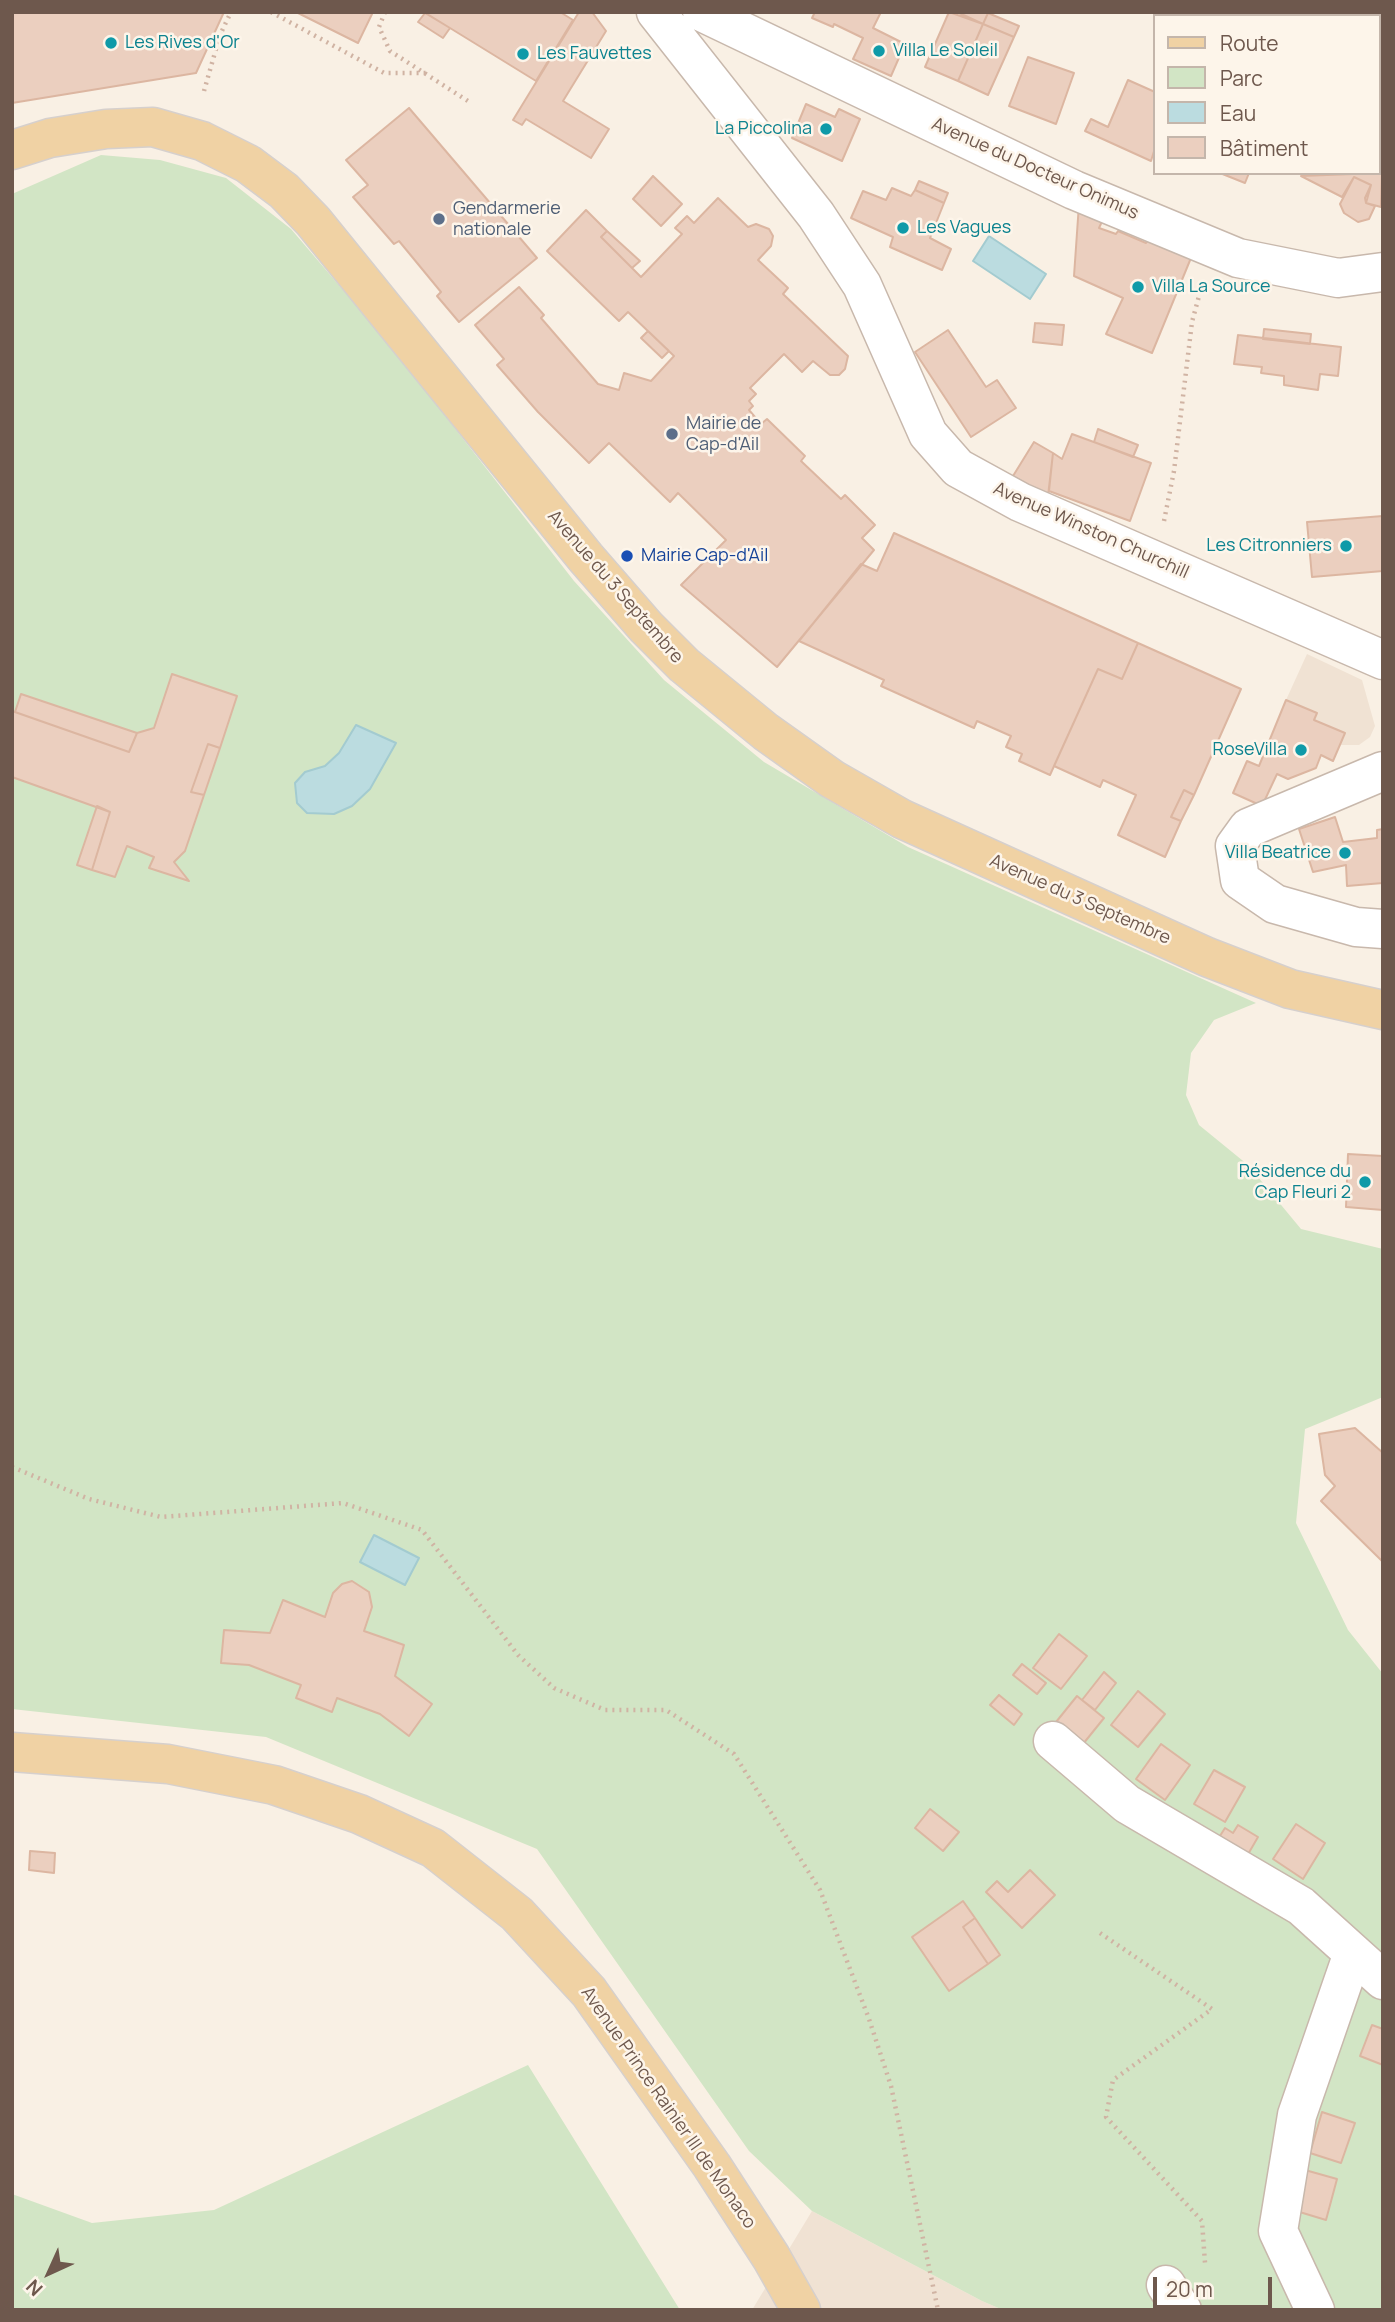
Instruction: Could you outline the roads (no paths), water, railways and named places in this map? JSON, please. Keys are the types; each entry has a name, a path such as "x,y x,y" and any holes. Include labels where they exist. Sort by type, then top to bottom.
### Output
{"main road":[{"name":"Avenue du 3 Septembre","path":"12,150 50,138 106,129 153,127 202,141 248,164 284,191 313,221 586,558 646,626 684,664 766,732 832,779 914,825 1207,957 1290,989 1383,1010"},
{"name":"Avenue Prince Rainier III de Monaco","path":"12,1752 168,1764 274,1785 359,1814 433,1848 517,1914 589,1992 712,2166 771,2257 801,2310"}],"street":[{"name":"Avenue Winston Churchill","path":"656,12 824,226 862,285 928,434 958,468 1020,502 1383,660"},
{"name":"Avenue du Docteur Onimus","path":"702,12 1074,190 1238,258 1338,278 1383,272"},
{"path":"1383,771 1248,828 1235,846 1240,880 1275,904 1356,927 1383,929"},
{"path":"1053,1741 1127,1804 1301,1906 1383,1980"},
{"path":"1315,2310 1278,2231 1297,2115 1353,1953"}],"water":[{"path":"989,236 1046,274 1030,299 973,261"},
{"path":"356,725 396,743 370,789 352,806 334,814 307,813 297,803 295,783 305,772 325,766 339,753"},
{"path":"374,1535 419,1558 405,1585 360,1562"}],"place":[{"name":"Les Rives d'Or","path":"111,43"},
{"name":"Villa Le Soleil","path":"879,51"},
{"name":"Les Fauvettes","path":"523,54"},
{"name":"La Piccolina","path":"826,129"},
{"name":"Gendarmerie nationale","path":"439,219"},
{"name":"Les Vagues","path":"903,228"},
{"name":"Villa La Source","path":"1138,287"},
{"name":"Mairie de Cap-d'Ail","path":"672,434"},
{"name":"Les Citronniers","path":"1346,546"},
{"name":"Mairie Cap-d'Ail","path":"627,556"},
{"name":"RoseVilla","path":"1301,750"},
{"name":"Villa Beatrice","path":"1345,853"},
{"name":"Résidence du Cap Fleuri 2","path":"1365,1182"}]}
